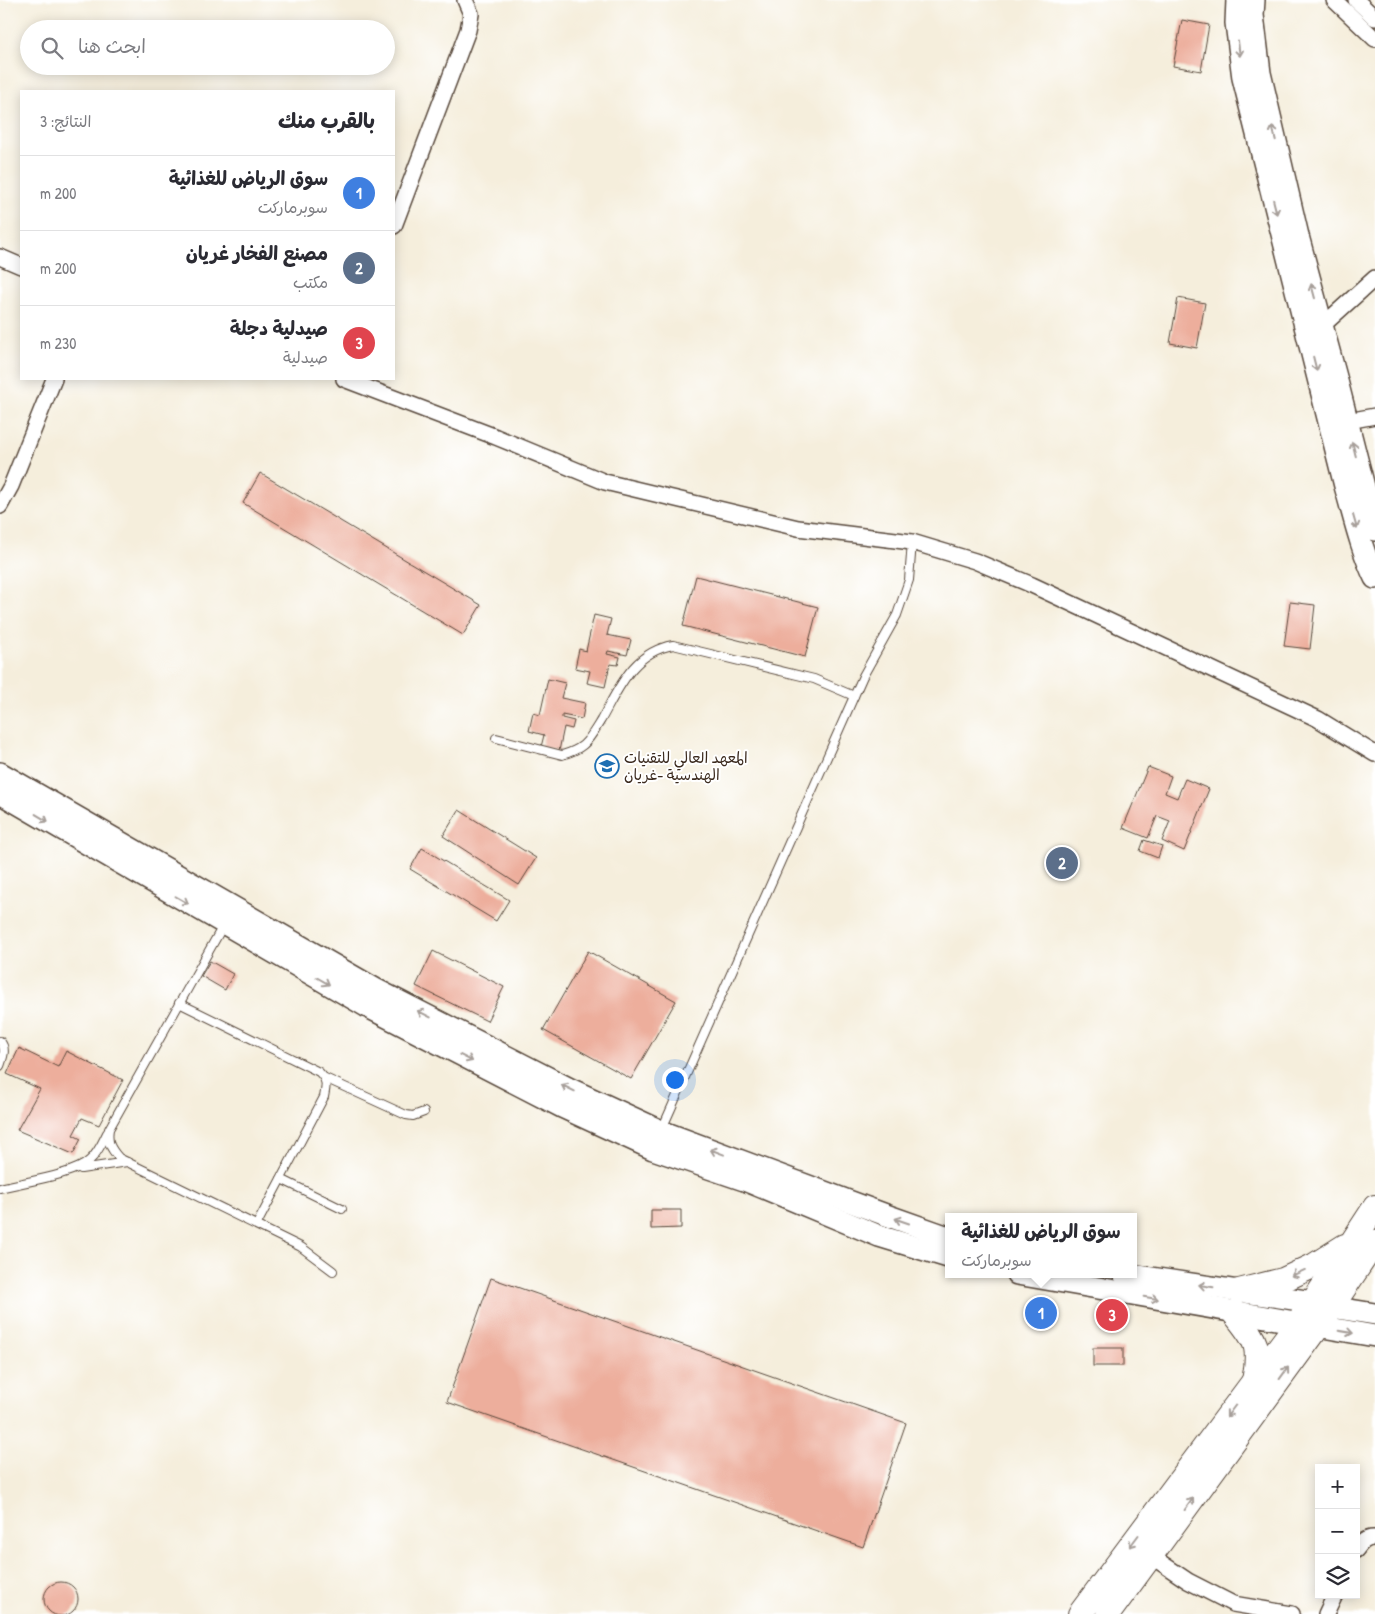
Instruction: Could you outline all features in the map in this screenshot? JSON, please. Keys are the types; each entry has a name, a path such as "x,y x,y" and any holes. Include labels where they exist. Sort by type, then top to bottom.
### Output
{"main road":[{"path":"1237,0 1236,23 1243,78 1315,329 1338,422 1360,537 1374,572"},
{"path":"1257,5 1260,73 1298,236 1315,329"},
{"path":"1338,422 1369,478 1375,530"},
{"path":"0,773 260,934 384,994 570,1089 657,1140 750,1173 945,1235"},
{"path":"0,793 224,924 260,934"},
{"path":"750,1173 879,1236 945,1256"},
{"path":"1108,1614 1151,1556 1307,1325 1370,1244 1375,1207"},
{"path":"1237,1302 1316,1265 1370,1244"},
{"path":"1137,1277 1237,1302 1307,1325 1375,1336"},
{"path":"1048,1278 1237,1302 1322,1305 1375,1314"},
{"path":"1237,1302 1256,1346 1257,1361 1254,1380"},
{"path":"1080,1614 1254,1380 1307,1325"}],"street":[{"path":"395,223 468,30 471,14 465,0"},
{"path":"1334,0 1375,39"},
{"path":"1356,0 1375,18"},
{"path":"0,258 20,266"},
{"path":"1315,329 1375,278"},
{"path":"0,506 11,486 54,380"},
{"path":"347,380 496,437 605,482 798,528 912,542 975,561 1032,585 1318,719 1375,754"},
{"path":"1338,422 1375,416"},
{"path":"1360,1545 1370,1538 1375,1538"},
{"path":"1151,1556 1231,1609 1292,1614"},
{"path":"1326,1614 1333,1599"}],"lane":[{"path":"657,1140 863,676 897,615 909,580 912,542"},
{"path":"496,738 562,756 583,745 594,731 626,677 638,661 662,646 673,645 814,679 854,696"},
{"path":"76,1170 89,1162 96,1154 224,924"},
{"path":"179,1003 320,1072 325,1078 406,1116 413,1116 424,1112"},
{"path":"0,1042 4,1052 0,1066"},
{"path":"257,1224 324,1098 325,1078"},
{"path":"109,1130 108,1140 110,1147 119,1158 302,1247 333,1271"},
{"path":"0,1188 76,1170 127,1162"},
{"path":"281,1179 342,1209"}],"building":[{"path":"1182,20 1209,25 1201,71 1173,66"},
{"path":"1178,298 1205,303 1197,348 1170,343"},
{"path":"260,473 481,605 463,635 243,503"},
{"path":"696,576 818,607 805,657 683,626"},
{"path":"1290,602 1315,605 1310,649 1284,646"},
{"path":"594,615 611,619 607,635 631,640 627,655 608,651 607,654 620,657 618,665 610,664 605,687 587,683 590,671 575,668 579,649 586,651"},
{"path":"548,679 565,683 561,698 585,703 582,719 562,715 562,718 574,721 572,729 564,727 559,751 541,747 544,735 529,731 533,713 540,715"},
{"path":"1148,767 1171,776 1165,793 1177,798 1185,779 1209,789 1184,851 1162,841 1170,821 1157,816 1148,838 1123,828"},
{"path":"459,810 536,858 519,885 443,836"},
{"path":"1144,840 1162,846 1158,858 1140,851"},
{"path":"422,848 509,900 496,921 410,869"},
{"path":"433,951 504,987 487,1021 416,986"},
{"path":"588,951 676,1001 631,1079 543,1030"},
{"path":"210,961 233,974 225,990 201,976"},
{"path":"19,1048 58,1067 66,1051 123,1080 99,1125 82,1118 73,1135 81,1139 73,1154 17,1130 40,1089 7,1074"},
{"path":"651,1210 681,1210 681,1228 651,1229"},
{"path":"491,1278 906,1423 863,1547 447,1402"},
{"path":"1093,1348 1123,1348 1123,1366 1093,1366"},
{"path":"61,1582 73,1587 78,1599 73,1611 64,1615 58,1615 49,1611 44,1599 49,1587"}],"place":[{"name":"المعهد العالي للتقنيات الهندسية -غريان","path":"607,766"},
{"name":"مصنع الفخار غريان","path":"1062,863"},
{"name":"سوق الرياض للغذائية","path":"1041,1313"},
{"name":"صيدلية دجلة","path":"1112,1315"}]}
